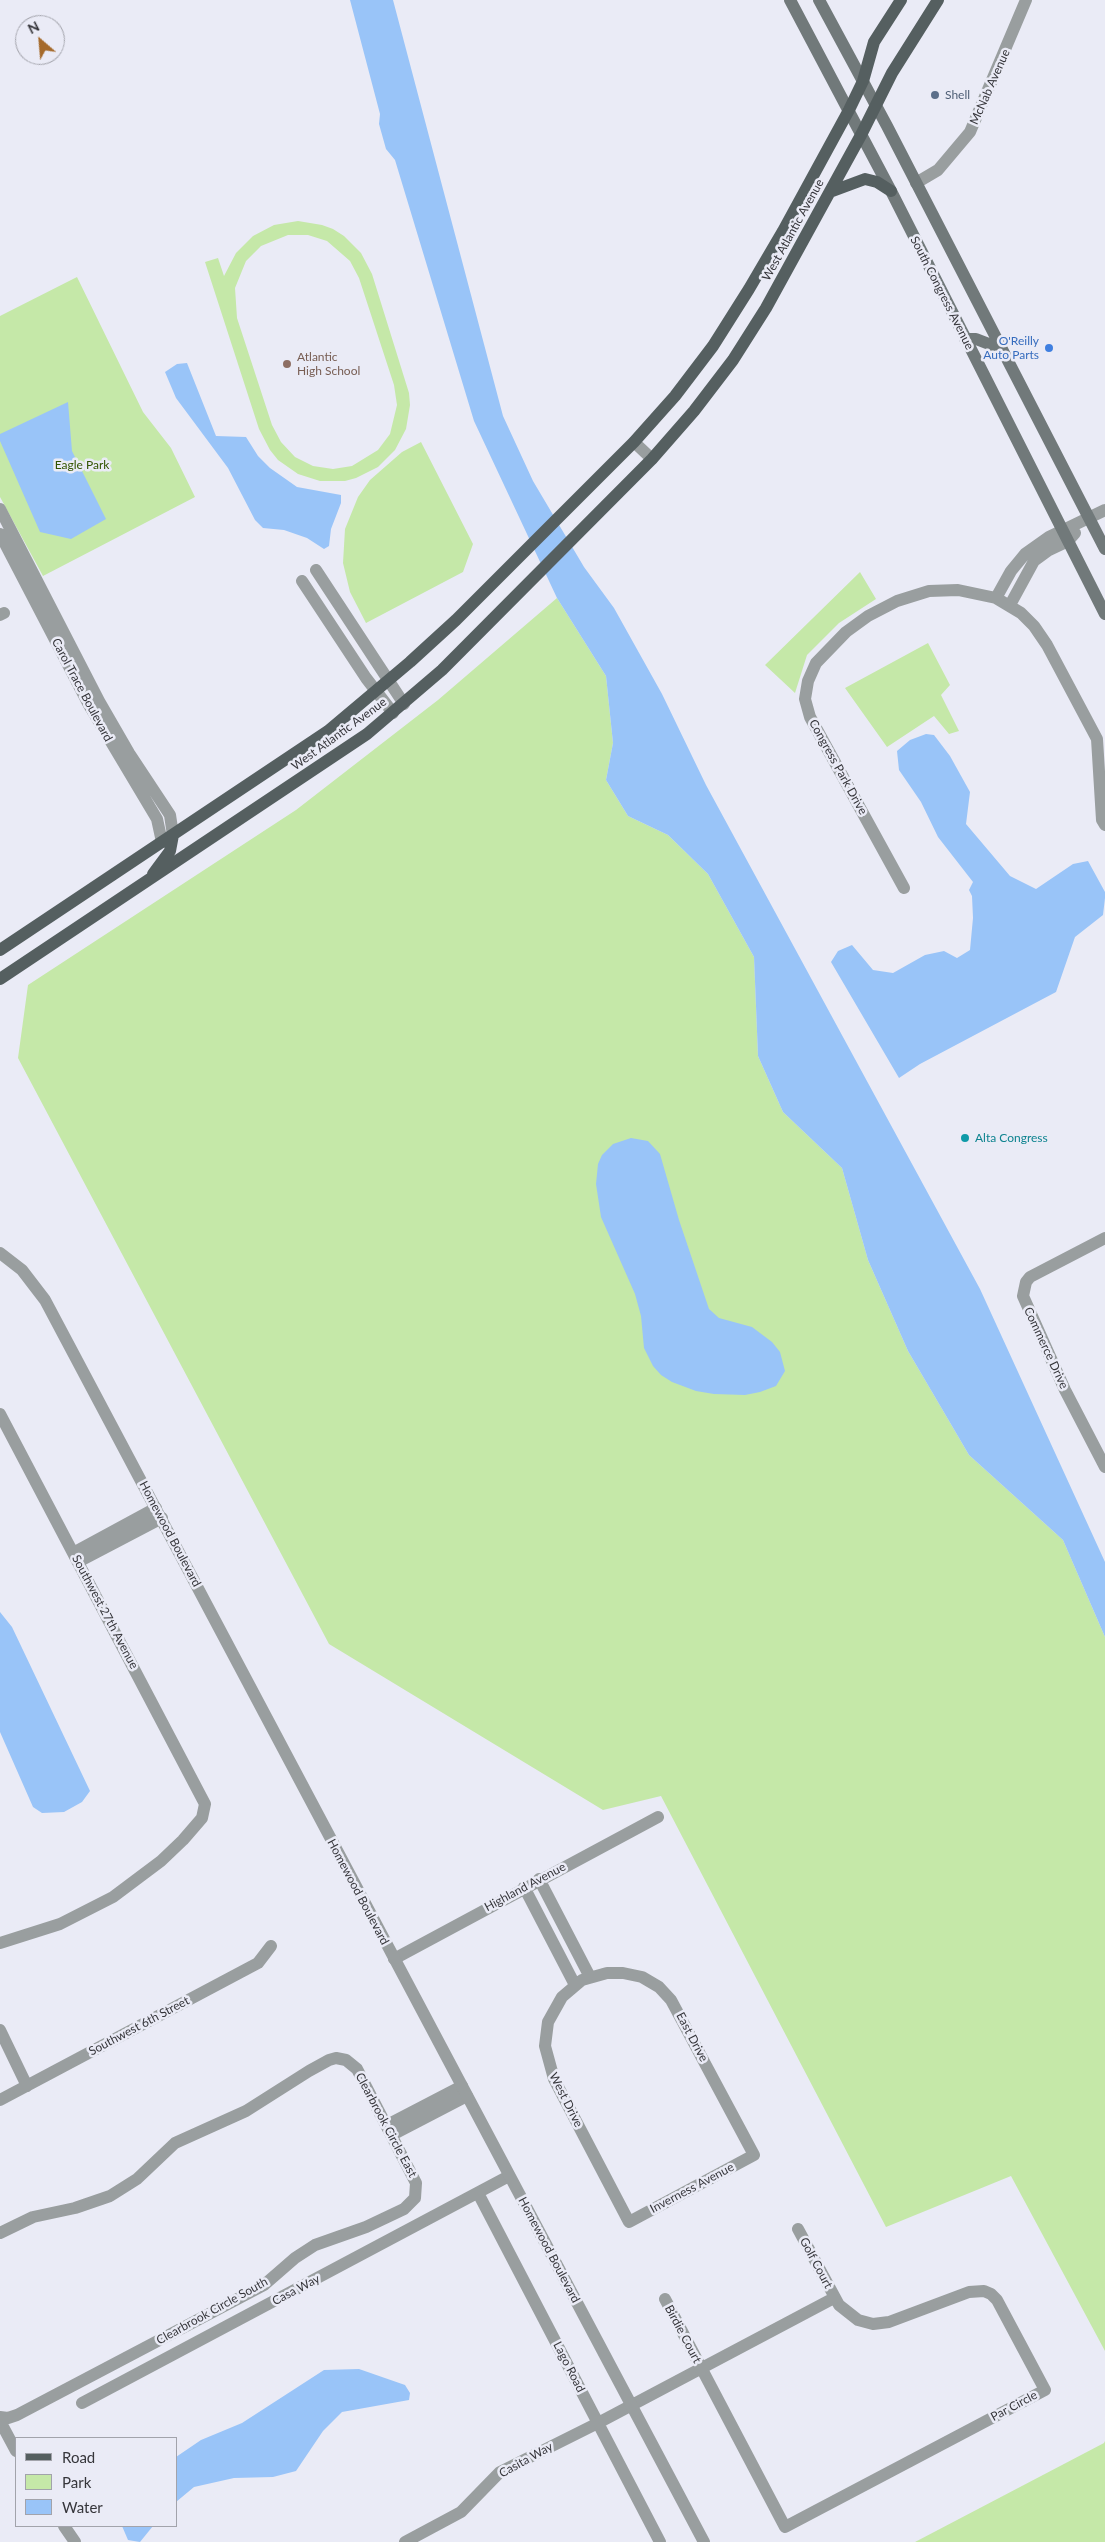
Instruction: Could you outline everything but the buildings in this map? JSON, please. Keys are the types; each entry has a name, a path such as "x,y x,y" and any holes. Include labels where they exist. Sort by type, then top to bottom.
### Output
{"main road":[{"name":"South Congress Avenue","path":"790,0 890,191 1105,614"},
{"path":"819,0 876,105 1002,354 1105,549"},
{"name":"West Atlantic Avenue","path":"0,950 328,731 388,682 456,620 634,442 675,396 713,346 783,231 863,81 874,42 901,0"},
{"name":"West Atlantic Avenue","path":"0,979 367,734 442,670 652,460 694,411 733,360 790,266 861,135 892,73 938,0"},
{"path":"830,192 865,180 877,182 890,191"},
{"path":"964,339 976,339 989,344 1002,354"},
{"path":"147,882 170,851 168,839"}],"street":[{"name":"McNab Avenue","path":"916,183 938,170 970,132 1026,0"},
{"path":"634,442 652,460"},
{"name":"Carol Trace Boulevard","path":"0,509 4,534 98,701 129,753 170,815 168,839"},
{"path":"1010,605 1034,561 1089,518 1105,510"},
{"path":"996,598 1011,571 1024,554 1065,536"},
{"path":"316,570 404,704"},
{"path":"302,581 376,692 393,713"},
{"name":"Congress Park Drive","path":"904,888 810,717 806,699 808,681 816,662 846,632 868,616 897,601 929,591 958,590 996,598 1010,605 1034,626 1048,645 1097,739 1102,816 1105,826"},
{"name":"Commerce Drive","path":"1105,1238 1030,1277 1023,1289 1023,1296 1065,1390 1105,1467"},
{"name":"Homewood Boulevard","path":"0,1253 22,1270 45,1300 704,2542"},
{"name":"Southwest 27th Avenue","path":"0,1414 205,1804 205,1811 198,1824 161,1861 113,1897 60,1924 0,1943"},
{"path":"76,1558 159,1513"},
{"name":"Highland Avenue","path":"394,1959 524,1887 658,1817"},
{"path":"539,1879 582,1981"},
{"path":"524,1887 582,1981"},
{"name":"Southwest 6th Street","path":"0,2100 258,1963 271,1946"},
{"name":"East Drive","path":"582,1981 615,1972 634,1975 649,1981 665,1993 680,2014 754,2155"},
{"name":"West Drive","path":"582,1981 557,2003 548,2022 545,2038 547,2062 554,2079 629,2222"},
{"path":"0,2030 27,2086"},
{"name":"Clearbrook Circle East","path":"0,2233 33,2217 75,2208 110,2196 136,2179 175,2143 246,2111 329,2060 346,2060 357,2069 416,2183 416,2195"},
{"path":"390,2130 464,2091"},
{"name":"Inverness Avenue","path":"629,2222 754,2155"},
{"name":"Casa Way","path":"82,2403 509,2176"},
{"name":"Lago Road","path":"478,2193 660,2542"},
{"name":"Clearbrook Circle South","path":"0,2417 8,2418 25,2411 264,2285 308,2249 382,2220 410,2205 416,2195"},
{"name":"Golf Court","path":"798,2229 834,2298"},
{"name":"Par Circle","path":"702,2368 785,2527 1045,2390 997,2300 984,2291 969,2292 882,2324 858,2320 844,2311 834,2298"},
{"path":"631,2404 834,2298"},
{"name":"Birdie Court","path":"665,2299 702,2368"},
{"name":"Casita Way","path":"405,2542 460,2512 500,2472 598,2423 631,2404"},
{"path":"0,2421 15,2449"},
{"path":"65,2527 75,2542"}],"green space":[{"path":"298,221 333,229 344,236 361,253 372,274 409,393 410,405 406,429 395,450 378,467 356,478 345,481 320,481 298,474 278,460 270,450 259,429 205,262 218,258 224,276 236,253 253,236 274,225","holes":["288,235 308,235 327,241 350,261 359,278 394,385 397,405 390,434 378,450 352,466 333,469 313,466 295,457 281,442 272,425 237,318 235,288 246,261 261,246"]},
{"name":"Eagle Park","path":"77,277 143,412 171,448 195,497 43,576 0,497 0,316"},
{"path":"421,442 473,544 463,572 366,623 350,592 343,563 345,529 358,497 370,480 402,452"},
{"path":"860,572 876,599 839,623 807,655 795,693 765,665"},
{"path":"557,598 606,676 613,743 606,780 628,816 668,835 708,874 754,957 758,1056 783,1112 842,1168 868,1260 908,1351 969,1455 1063,1540 1105,1637 1105,2351 1011,2176 886,2227 661,1796 603,1810 329,1644 18,1058 28,985 296,810 438,700"},
{"path":"928,643 950,685 941,695 959,731 949,734 934,716 887,747 845,688"},
{"path":"1105,2441 1105,2542 915,2542 1104,2443"}],"water":[{"path":"350,0 393,0 503,416 533,481 584,567 614,608 662,694 706,785 980,1289 1105,1562 1105,1637 1063,1540 969,1455 908,1351 868,1260 842,1168 783,1112 758,1056 754,957 708,874 668,835 628,816 606,780 613,743 606,676 557,598 474,421 395,160 386,149 379,124 380,114"},
{"path":"187,363 216,436 246,437 258,456 270,468 297,487 341,495 341,503 331,529 329,546 324,549 307,538 284,530 263,528 255,520 228,468 176,398 165,372 177,364"},
{"path":"68,402 72,451 106,519 71,539 40,532 0,441 0,434"},
{"path":"926,734 934,735 950,756 970,792 966,824 1010,876 1036,889 1073,864 1088,861 1105,892 1105,898 1103,915 1075,937 1056,992 920,1064 899,1078 831,962 838,951 852,945 873,970 893,973 925,955 944,951 957,958 970,950 973,918 972,896 969,890 973,882 938,837 921,802 899,770 897,751 910,740"},
{"path":"631,1138 648,1141 660,1154 679,1220 709,1309 719,1318 752,1327 772,1342 780,1352 785,1371 776,1386 745,1395 714,1394 696,1391 672,1382 661,1375 653,1366 644,1348 641,1316 635,1294 601,1217 596,1184 598,1164 602,1155 613,1144"},
{"path":"0,1612 12,1627 90,1791 82,1802 64,1812 42,1813 33,1807 0,1732"},
{"path":"359,2369 405,2385 410,2393 409,2400 342,2412 323,2431 296,2471 273,2477 234,2478 194,2487 178,2500 178,2456 201,2440 242,2423 324,2370"},
{"path":"122,2527 152,2527 140,2542 128,2540"}],"place":[{"name":"Shell","path":"935,95"},
{"name":"O'Reilly Auto Parts","path":"1049,348"},
{"name":"Atlantic High School","path":"287,364"},
{"name":"Alta Congress","path":"965,1138"}]}
